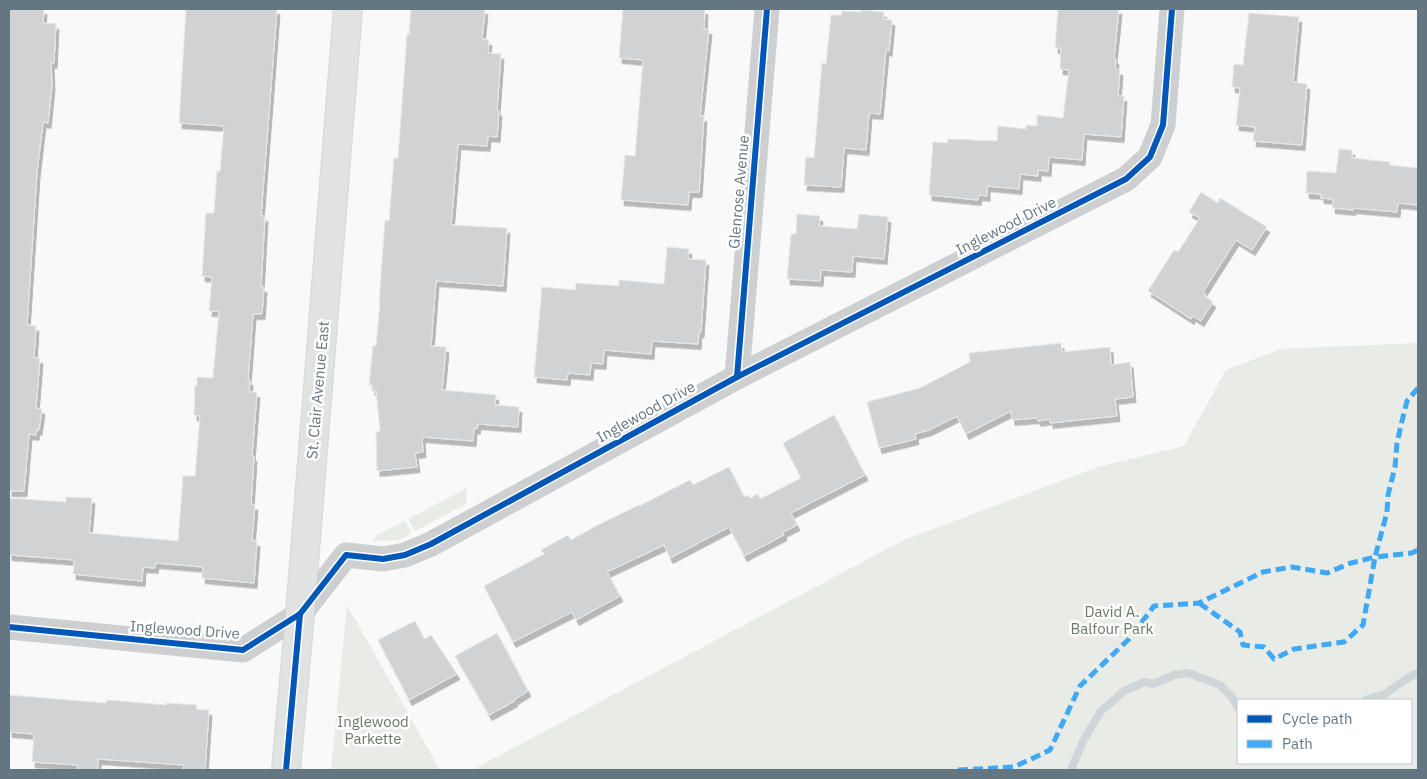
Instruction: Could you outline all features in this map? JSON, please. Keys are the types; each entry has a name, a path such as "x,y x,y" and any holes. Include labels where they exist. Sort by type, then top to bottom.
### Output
{"main road":[{"name":"St. Clair Avenue East","path":"286,770 348,9"}],"street":[{"name":"Glenrose Avenue","path":"737,377 767,9"},
{"name":"Inglewood Drive","path":"9,627 243,650 300,614 346,555 383,559 405,555 431,544 737,377 1126,178 1150,157 1162,125 1172,9"}],"green space":[{"name":"David A. Balfour Park","path":"1418,343 1418,770 472,770 904,540 1098,467 1184,446 1226,370 1281,349"},
{"path":"467,488 466,504 415,531 408,519"},
{"path":"405,521 412,533 399,540 372,541 377,535"},
{"name":"Inglewood Parkette","path":"347,605 440,770 331,770"}],"building":[{"path":"9,9 44,9 43,23 56,24 54,63 51,63 52,85 48,123 43,122 37,172 27,325 36,326 34,358 40,358 36,408 42,409 39,430 37,429 36,435 29,434 24,491 9,491"},
{"path":"186,9 277,9 261,216 265,216 261,287 264,287 262,314 253,314 248,380 250,380 249,392 257,392 252,456 254,456 251,504 255,505 252,540 257,541 254,583 202,578 203,567 156,563 155,568 143,567 142,581 73,574 74,560 9,555 9,498 66,502 66,497 92,498 89,533 178,541 183,476 195,476 200,416 194,415 195,385 197,386 197,377 213,378 219,311 209,311 212,277 202,276 206,213 214,213 217,171 220,171 224,126 179,123"},
{"path":"411,9 485,9 482,39 489,40 488,53 501,54 497,137 488,136 487,146 458,144 451,225 507,228 503,286 436,281 431,346 446,347 442,390 496,395 495,405 519,407 518,427 478,424 477,429 474,428 473,441 422,437 423,452 415,453 417,467 377,471 376,432 380,431 376,390 372,390 372,385 369,385 373,345 376,346 385,220 389,221 394,158 398,158 407,34 409,34"},
{"path":"623,9 705,9 704,29 709,29 700,116 704,116 699,192 689,192 688,205 621,200 625,155 635,156 643,60 619,58"},
{"path":"1058,9 1119,9 1114,58 1116,59 1115,69 1120,70 1118,96 1124,96 1121,137 1084,134 1082,160 1049,157 1048,171 1038,170 1038,176 1020,174 1019,189 987,186 987,196 979,195 978,200 929,195 933,142 947,143 948,139 997,141 998,126 1026,129 1026,125 1037,126 1037,115 1063,118 1069,70 1060,69 1061,48 1055,48"},
{"path":"861,10 884,12 883,19 892,20 889,51 886,50 880,114 869,113 866,150 844,148 841,187 804,185 806,157 814,158 822,63 826,64 831,15 841,15 842,11 861,12"},
{"path":"1249,13 1299,17 1293,82 1307,84 1302,145 1253,141 1255,127 1236,125 1240,88 1232,87 1234,64 1243,65"},
{"path":"1339,149 1352,150 1352,158 1390,162 1390,165 1418,168 1418,205 1398,203 1397,212 1332,208 1333,199 1321,198 1321,194 1306,193 1307,171 1336,173"},
{"path":"1201,192 1218,203 1220,198 1267,227 1252,250 1236,240 1203,292 1213,302 1201,321 1193,316 1191,319 1148,291 1174,250 1178,252 1200,218 1189,212"},
{"path":"797,214 820,216 819,226 857,229 859,214 888,217 884,259 853,256 852,272 821,270 820,281 787,279 791,234 796,234"},
{"path":"667,247 689,249 688,259 706,260 701,332 699,332 698,344 652,341 651,354 604,350 603,364 591,363 590,375 568,373 567,380 534,377 542,287 575,290 576,283 619,286 619,280 664,284"},
{"path":"1061,343 1062,352 1110,347 1111,365 1130,362 1133,397 1115,399 1117,416 1050,423 1050,419 1038,421 1037,418 1012,420 1011,411 966,434 957,416 929,430 915,434 916,439 879,448 867,402 920,388 970,362 969,353"},
{"path":"834,415 865,475 791,513 797,525 783,532 784,535 744,556 729,527 670,558 664,545 607,572 620,596 576,620 572,612 513,642 484,586 544,554 541,550 568,535 571,540 690,480 693,485 729,467 744,497 748,495 750,498 758,494 760,499 801,478 783,443"},
{"path":"415,621 424,639 431,635 457,674 409,700 378,640"},
{"path":"497,633 528,691 515,701 489,715 455,656"},
{"path":"9,695 106,703 107,700 166,705 166,703 197,705 196,709 209,710 205,770 183,770 184,765 98,759 98,770 77,770 78,765 32,762 34,734 9,732"}],"waterway":[{"path":"1071,770 1084,739 1101,711 1124,691 1145,682 1153,684 1174,675 1188,673 1220,685 1232,697 1237,706"},
{"path":"1368,699 1385,694 1418,673"}],"marked path":[{"path":"1418,388 1407,401 1397,443 1387,512 1375,557 1412,553 1418,550"},
{"path":"958,770 1014,767 1050,750 1080,686 1129,639 1154,606 1199,603 1263,572 1292,567 1327,573 1351,563 1375,557 1363,625 1344,642 1294,649 1274,659 1264,647 1243,645 1240,632 1199,603"}],"cycle path":[{"path":"737,377 767,9"},
{"path":"9,627 243,650 300,614 346,555 383,559 405,555 431,544 737,377 1126,179 1150,157 1163,125 1172,9"},
{"path":"286,770 300,614"}]}
